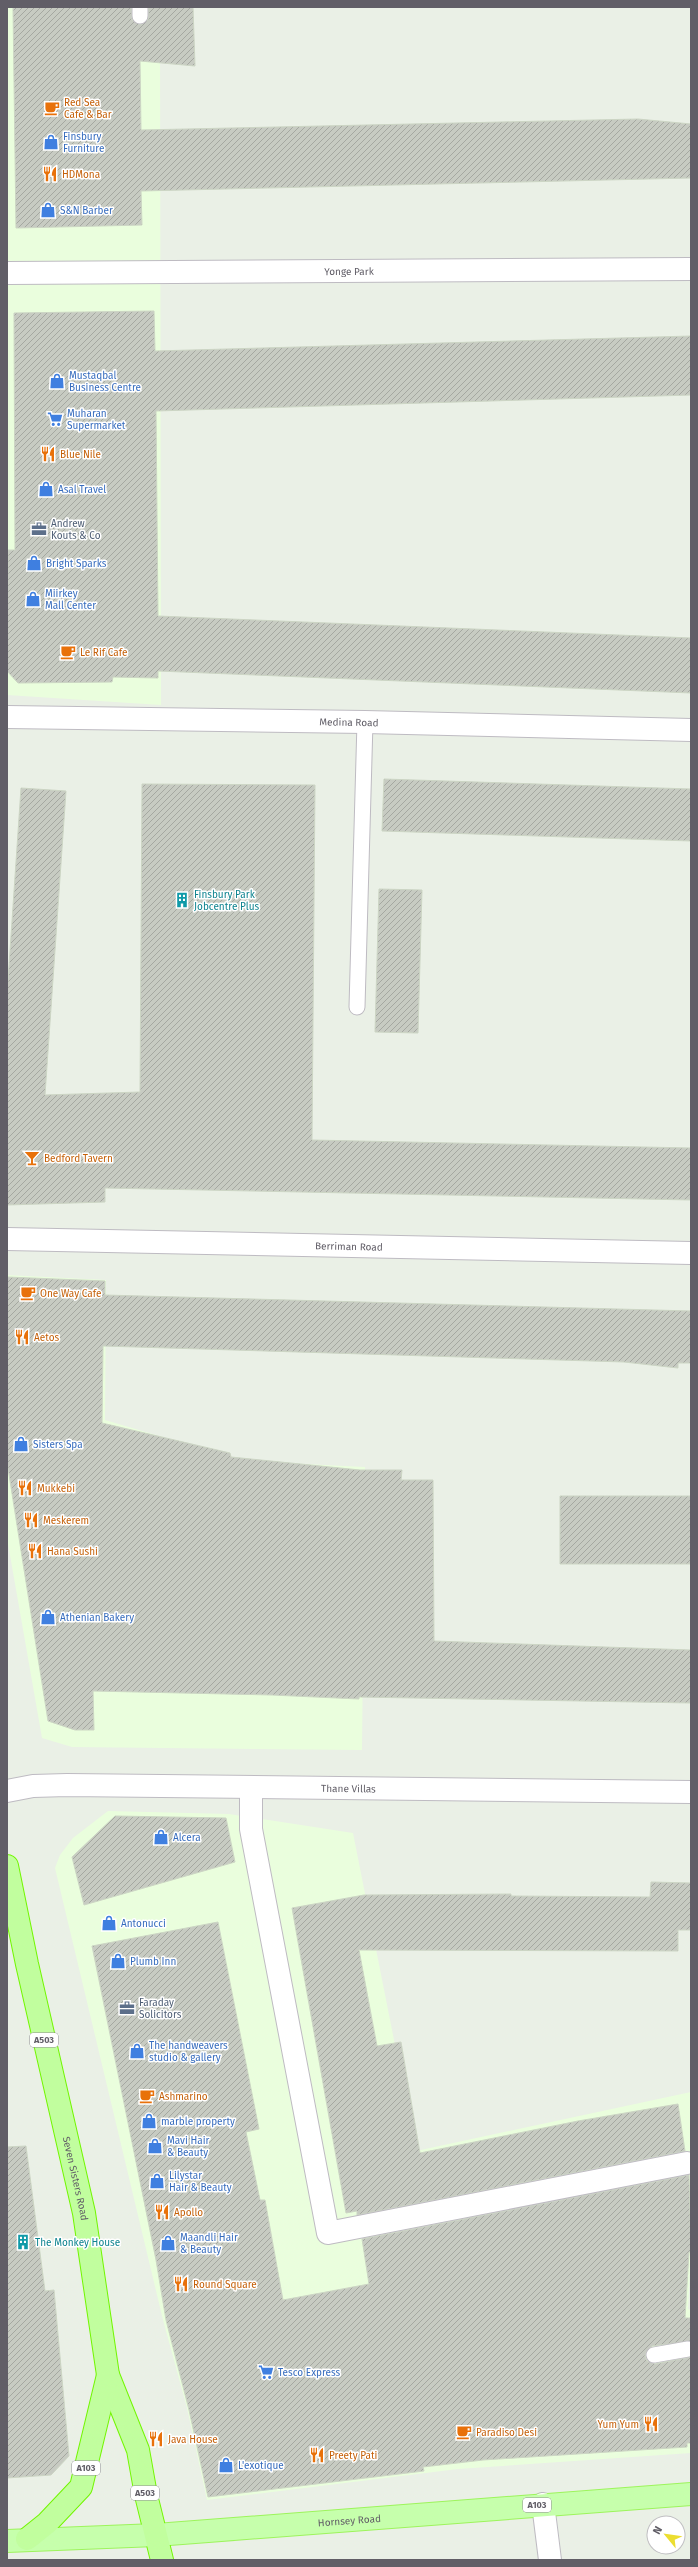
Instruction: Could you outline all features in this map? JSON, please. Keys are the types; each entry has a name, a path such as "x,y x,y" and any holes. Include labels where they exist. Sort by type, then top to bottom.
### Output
{"highway":[{"name":"Seven Sisters Road","path":"7,1866 27,1964 84,2213 108,2376 138,2450 162,2560"},
{"name":"A103","path":"17,2540 47,2523 81,2487 108,2376"}],"main road":[{"name":"Hornsey Road","path":"17,2540 156,2535 543,2504 691,2494"}],"street":[{"name":"Yonge Park","path":"7,273 691,269"},
{"name":"Medina Road","path":"7,717 365,722 691,730"},
{"name":"Berriman Road","path":"7,1239 691,1252"},
{"name":"Thane Villas","path":"7,1791 33,1786 68,1785 691,1792"},
{"path":"251,1788 251,1829 328,2233 687,2163"},
{"path":"543,2504 550,2560"}],"lane":[{"path":"357,1007 365,722"},
{"path":"654,2355 688,2349"}],"shaded area":[{"path":"7,7 160,7 161,705 7,695"},
{"path":"7,1275 106,1280 105,1420 244,1461 365,1467 362,1750 72,1747 42,1738 7,1538"},
{"path":"108,1811 229,1814 353,1833 416,2151 691,2092 691,2253 688,2309 691,2310 691,2453 458,2469 207,2500 187,2408 163,2320 55,1868 60,1855 73,1838"}],"building":[{"path":"13,7 131,7 132,20 140,25 148,20 149,7 193,7 195,66 140,61 141,130 638,119 691,124 691,178 141,191 142,225 16,228"},
{"path":"154,311 155,351 691,336 691,395 156,411 158,616 691,638 691,693 158,671 158,678 113,677 112,682 18,683 7,671 8,550 15,550 14,313"},
{"path":"384,779 691,789 691,841 382,831"},
{"path":"142,784 315,785 312,1140 691,1148 691,1200 105,1188 105,1202 7,1205 7,995 21,788 66,791 45,1095 140,1092"},
{"path":"379,889 422,890 418,1033 375,1032"},
{"path":"7,1277 105,1281 105,1295 691,1311 691,1363 678,1363 678,1368 624,1362 103,1346 102,1423 230,1453 231,1457 360,1470 402,1470 401,1480 433,1480 434,1641 691,1650 691,1703 359,1697 359,1699 272,1695 93,1691 94,1730 75,1730 48,1721 7,1462"},
{"path":"560,1496 691,1496 691,1564 560,1564"},
{"name":"Alcera","path":"115,1816 226,1818 235,1862 84,1905 72,1857"},
{"path":"651,1882 691,1883 691,1930 678,1930 678,1951 359,1950 377,2046 401,2042 420,2153 578,2121 678,2104 685,2151 357,2215 357,2211 346,2213 292,1908 364,1895 511,1894 511,1896 650,1897"},
{"path":"218,1922 259,2129 246,2132 260,2200 265,2200 283,2300 369,2284 362,2239 689,2175 691,2252 689,2252 685,2318 691,2318 691,2341 652,2346 646,2352 645,2356 647,2361 655,2364 691,2357 691,2443 687,2443 687,2447 483,2460 423,2467 424,2471 208,2497 189,2410 166,2320 156,2260 92,1946"},
{"path":"26,2146 45,2291 54,2290 69,2456 51,2475 7,2478 7,2147"}],"place":[{"name":"Red Sea Cafe & Bar","path":"52,108"},
{"name":"Finsbury Furniture","path":"51,142"},
{"name":"HDMona","path":"50,174"},
{"name":"S&N Barber","path":"48,210"},
{"name":"Mustaqbal Business Centre","path":"57,381"},
{"name":"Muharan Supermarket","path":"55,419"},
{"name":"Blue Nile","path":"48,454"},
{"name":"Asal Travel","path":"46,489"},
{"name":"Andrew Kouts & Co","path":"39,529"},
{"name":"Bright Sparks","path":"34,563"},
{"name":"Miirkey Mall Center","path":"33,599"},
{"name":"Le Rif Cafe","path":"68,652"},
{"name":"Finsbury Park Jobcentre Plus","path":"182,900"},
{"name":"Bedford Tavern","path":"32,1158"},
{"name":"One Way Cafe","path":"28,1293"},
{"name":"Aetos","path":"22,1337"},
{"name":"Sisters Spa","path":"21,1444"},
{"name":"Mukkebi","path":"25,1488"},
{"name":"Meskerem","path":"31,1520"},
{"name":"Hana Sushi","path":"35,1551"},
{"name":"Athenian Bakery","path":"48,1617"},
{"name":"Alcera","path":"161,1837"},
{"name":"Antonucci","path":"109,1923"},
{"name":"Plumb Inn","path":"118,1961"},
{"name":"Faraday Solicitors","path":"127,2008"},
{"name":"The handweavers studio & gallery","path":"137,2051"},
{"name":"Ashmarino","path":"147,2096"},
{"name":"marble property","path":"149,2121"},
{"name":"Mavi Hair & Beauty","path":"155,2146"},
{"name":"Lilystar Hair & Beauty","path":"157,2181"},
{"name":"Apollo","path":"162,2212"},
{"name":"The Monkey House","path":"23,2242"},
{"name":"Maandli Hair & Beauty","path":"168,2243"},
{"name":"Round Square","path":"181,2284"},
{"name":"Tesco Express","path":"266,2372"},
{"name":"Yum Yum","path":"651,2424"},
{"name":"Paradiso Desi","path":"464,2432"},
{"name":"Java House","path":"156,2439"},
{"name":"Preety Pati","path":"317,2455"},
{"name":"L'exotique","path":"226,2465"}]}
